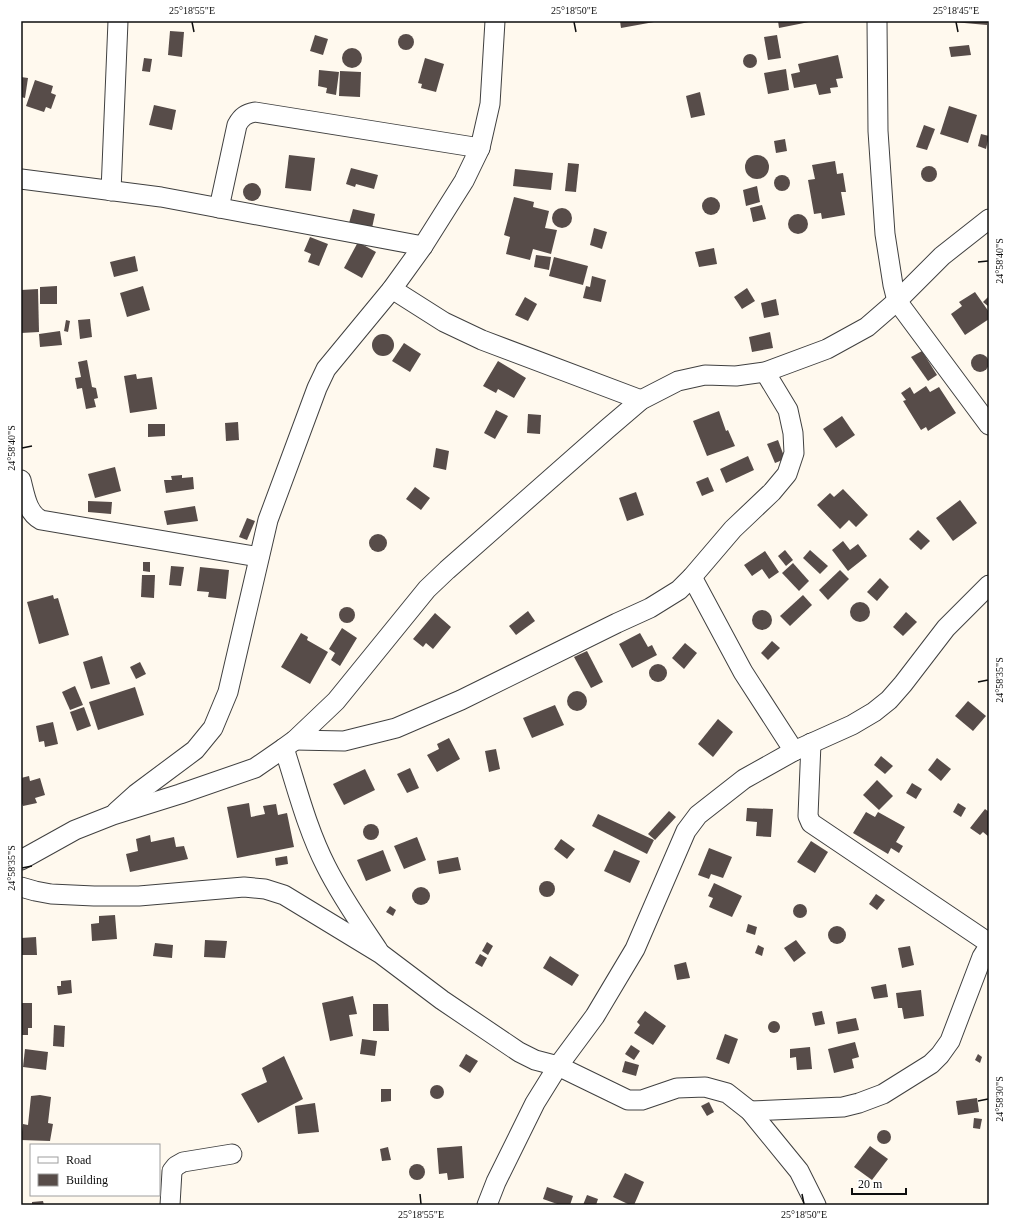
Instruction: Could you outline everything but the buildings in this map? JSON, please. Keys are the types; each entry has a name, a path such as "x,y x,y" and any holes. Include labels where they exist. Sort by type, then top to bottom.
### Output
{"street":[{"path":"111,191 118,21"},
{"path":"113,815 136,794 195,750 213,728 228,692 268,520 317,388 326,369 392,289 423,246 464,181 480,148 490,104 495,21"},
{"path":"877,21 878,130 885,234 893,285 897,300 989,424"},
{"path":"219,208 237,124 242,117 249,113 255,112 480,148"},
{"path":"21,179 161,197 423,246"},
{"path":"21,860 75,830 113,815 255,768 290,744 336,701 417,601 437,580 606,428 641,400 678,381 706,376 736,376 764,372 828,349 867,326 897,300 942,256 989,219"},
{"path":"392,289 444,322 482,340 641,400"},
{"path":"290,744 344,742 396,728 461,700 650,608 679,590 692,577 732,529 772,492 787,474 794,453 793,433 788,410 764,372"},
{"path":"21,480 31,512 42,520 259,557"},
{"path":"692,577 743,672 794,751"},
{"path":"487,1205 496,1182 535,1103 558,1066 595,1016 636,949 670,867 692,821 744,779 794,751 852,725 874,712 889,700 946,628 989,585"},
{"path":"811,743 808,816 811,823 989,942"},
{"path":"290,744 308,825 326,866 350,908 381,954"},
{"path":"21,887 51,894 94,896 139,896 244,887 265,889 284,895 381,954 442,1000 519,1052 535,1060 558,1066 628,1100 642,1100 677,1088 705,1087 727,1093 750,1111 799,1171 816,1205"},
{"path":"750,1111 843,1108 883,1094 931,1064 940,1055 950,1041 982,957 989,946"},
{"path":"170,1205 172,1171 176,1166 182,1162 232,1154"}]}
